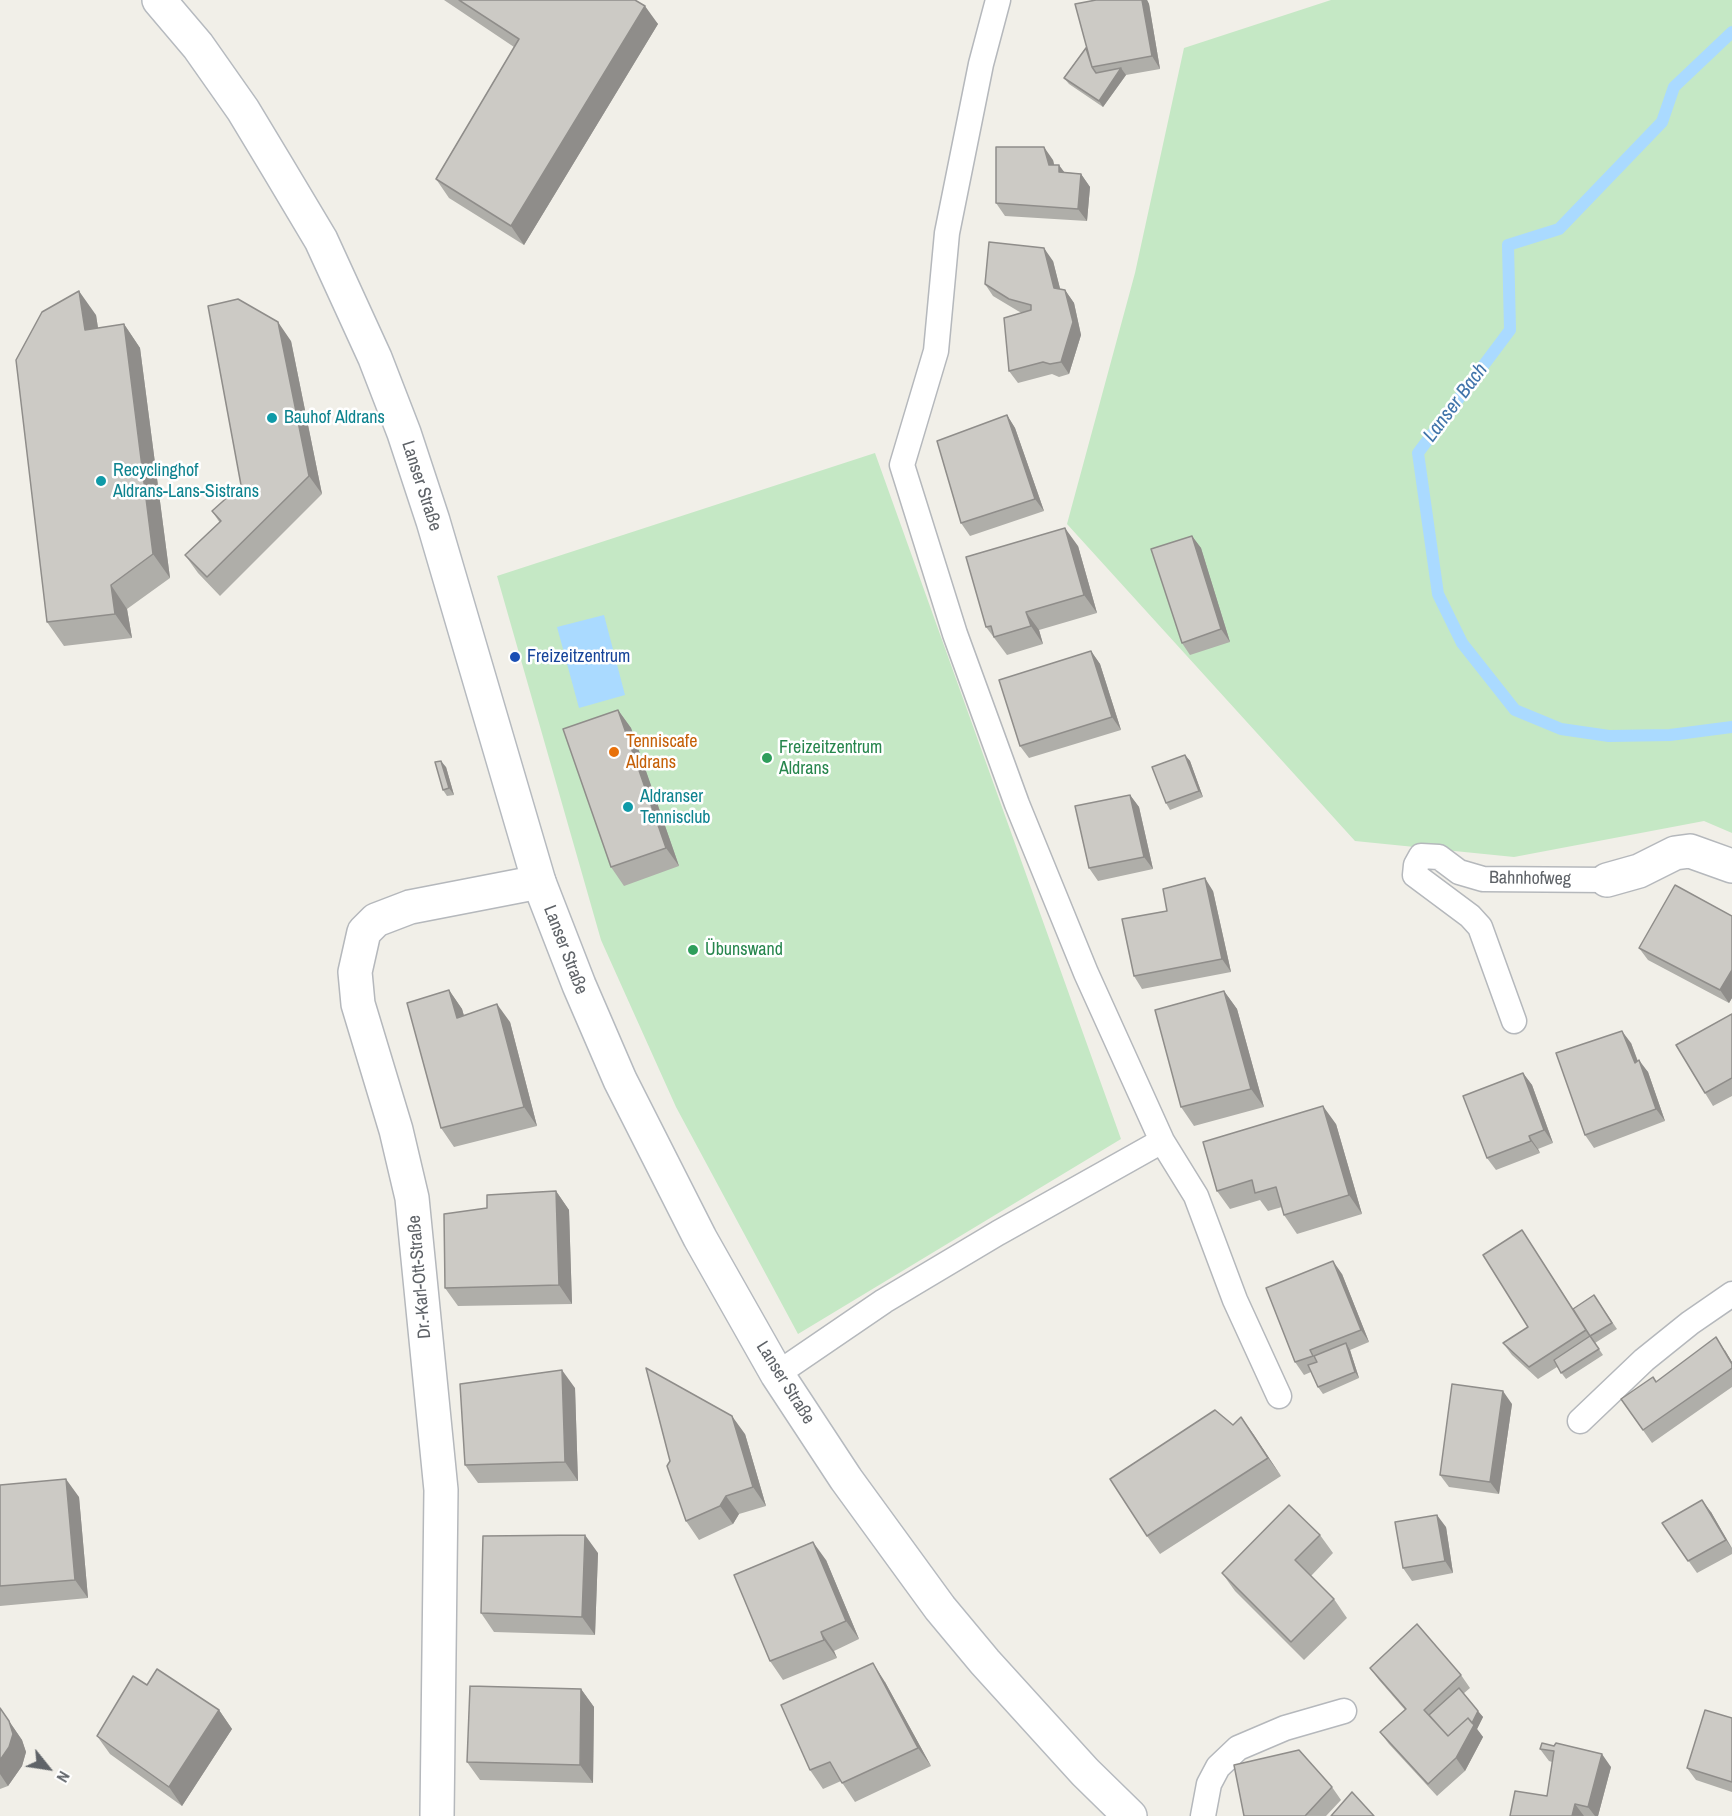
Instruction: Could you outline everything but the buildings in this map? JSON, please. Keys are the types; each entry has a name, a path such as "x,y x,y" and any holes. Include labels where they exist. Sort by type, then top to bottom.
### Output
{"main road":[{"name":"Lanser Straße","path":"159,0 198,46 243,110 278,168 321,240 375,358 404,433 433,521 539,882 579,985 620,1080 700,1238 777,1374 846,1479 940,1608 985,1662 1085,1772 1130,1816"},
{"name":"Bahnhofweg","path":"1606,880 1639,871 1675,853 1690,851 1732,866"},
{"name":"Dr.-Karl-Ott-Straße","path":"437,1816 441,1490 412,1198 396,1130 358,1004 355,972 364,932 376,920 410,907 539,882"}],"lane":[{"path":"998,0 981,64 946,233 936,351 902,465 955,634 1017,804 1086,974 1162,1141 1196,1196 1234,1300 1279,1396"},
{"name":"Bahnhofweg","path":"1514,1021 1479,927 1465,912 1415,875 1416,865 1421,856 1439,857 1459,872 1483,879 1606,880"},
{"path":"777,1374 884,1301 998,1233 1162,1141"},
{"path":"1580,1421 1644,1360 1690,1323 1732,1294"},
{"path":"1203,1816 1209,1784 1218,1767 1238,1748 1285,1728 1344,1711"}],"green space":[{"path":"1331,0 1732,0 1732,833 1704,821 1514,857 1355,841 1067,524 1135,273 1184,48"},
{"name":"Freizeitzentrum Aldrans","path":"875,453 1121,1139 798,1334 676,1107 601,940 497,576"}],"water":[{"path":"604,615 625,695 579,708 557,627"}],"waterway":[{"name":"Lanser Bach","path":"1732,32 1674,87 1662,122 1559,229 1508,245 1510,330 1418,453 1438,594 1462,643 1515,710 1561,729 1609,736 1670,735 1732,727"}],"place":[{"name":"Bauhof Aldrans","path":"272,418"},
{"name":"Recyclinghof Aldrans-Lans-Sistrans","path":"101,481"},
{"name":"Freizeitzentrum","path":"515,657"},
{"name":"Tenniscafe Aldrans","path":"614,752"},
{"name":"Freizeitzentrum Aldrans","path":"767,758"},
{"name":"Aldranser Tennisclub","path":"628,807"},
{"name":"Übunswand","path":"693,950"}]}
